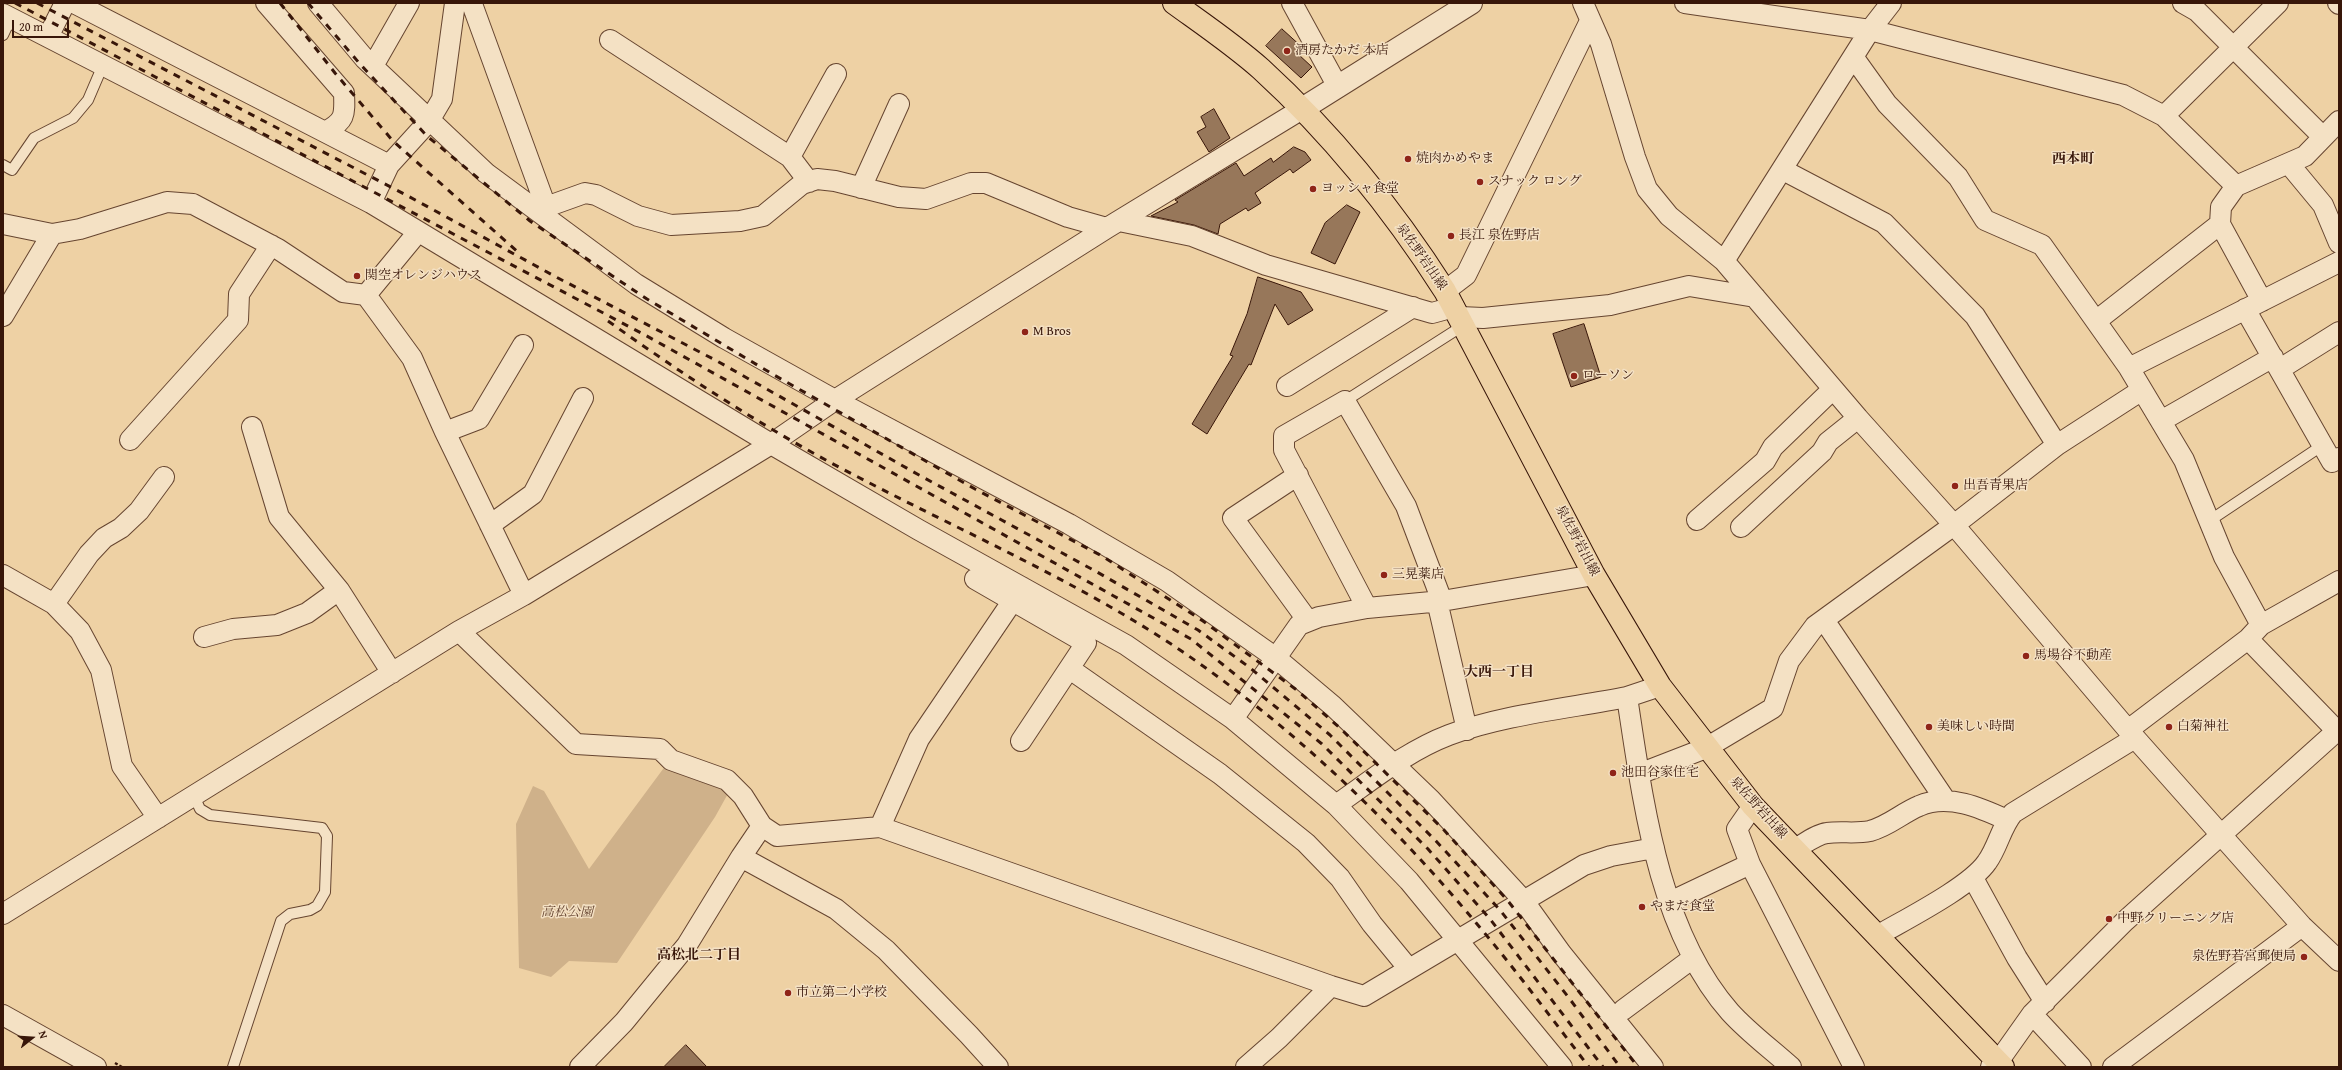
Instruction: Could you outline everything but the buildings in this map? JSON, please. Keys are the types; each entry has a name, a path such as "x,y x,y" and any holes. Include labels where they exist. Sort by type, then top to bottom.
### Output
{"main road":[{"name":"泉佐野岩出線","path":"1174,3 1260,69 1302,110 1357,169 1422,254 1456,310 1594,575 1660,686 1706,748 1753,806 1878,936 1997,1065"}],"street":[{"path":"48,37 65,3"},
{"path":"74,3 389,165"},
{"path":"266,3 344,94 345,112 340,124 325,132"},
{"path":"318,3 373,66 429,121 486,173 545,211 636,284 724,338 835,400 1069,524 1167,582 1276,658 1333,706 1431,800 1523,900 1561,953 1653,1067"},
{"path":"373,66 409,3"},
{"path":"1292,3 1338,87"},
{"path":"3,914 459,631 524,595 771,444 835,400 1113,224 1302,110 1471,3"},
{"path":"1583,3 1590,22 1601,44 1634,157 1647,188 1669,216 1724,262 1834,388 1858,418 1954,525 2131,734 2302,926 2339,960"},
{"path":"1685,3 1870,30 2123,95 2164,116 2236,186"},
{"path":"1724,262 1854,58 1870,30 1892,3"},
{"path":"2183,3 2198,10 2323,137"},
{"path":"2164,116 2278,3"},
{"path":"370,203 389,165 429,121 442,99 464,4"},
{"path":"464,4 545,211"},
{"path":"6,22 48,37 370,203 1017,593 1086,643 1070,670 1021,741"},
{"path":"1456,310 1466,275 1590,22"},
{"path":"610,40 790,157 809,182"},
{"path":"1854,58 1888,104 1958,177 1985,220 2042,245 2129,368 2184,460 2255,632 2338,730 2126,921 2039,1008 1997,1065"},
{"path":"790,157 836,74"},
{"path":"861,188 899,104"},
{"path":"2339,121 2305,156 2236,186 2222,207 2220,224 2254,305 2276,363 2332,462 2339,458"},
{"path":"2289,164 2323,205 2339,243"},
{"path":"1783,170 1884,224 1889,229 1975,316 2057,445"},
{"path":"545,211 585,194 596,195 638,216 671,225 740,221 763,216 802,184 817,179 835,181 899,197 926,199 971,183 986,183 1068,217 1192,236 1266,265 1413,306 1432,313 1456,310 1483,318 1610,305 1689,286 1755,298"},
{"path":"6,230 52,234 80,229 167,202 193,204 271,245 343,292 366,295 412,358 445,432 524,595"},
{"path":"2096,321 2220,224"},
{"path":"366,295 418,232"},
{"path":"3,316 52,234"},
{"path":"130,440 238,320 239,294 271,245"},
{"path":"2129,368 2339,262"},
{"path":"1287,386 1413,306"},
{"path":"2160,421 2339,332"},
{"path":"445,432 479,419 523,345"},
{"path":"1697,520 1766,461 1773,447 1834,388"},
{"path":"1639,774 1706,748 1773,708 1789,661 1815,626 1954,525 2057,445 2142,390"},
{"path":"490,525 533,494 584,398"},
{"path":"1367,608 1284,450 1284,436 1345,401 1406,506 1440,601 1467,730"},
{"path":"1740,527 1822,452 1828,442 1858,418"},
{"path":"252,427 279,517 339,590 392,673"},
{"path":"1298,475 1233,518 1308,621"},
{"path":"54,604 89,554 104,538 121,528 140,511 164,477"},
{"path":"3,575 54,604 80,631 101,670 122,766 158,818"},
{"path":"1232,719 1299,625 1308,621 1319,617 1367,608 1440,601 1594,575"},
{"path":"974,579 1017,593 1126,645 1232,719 1336,805 1409,881 1562,1067"},
{"path":"1878,936 1973,878 1988,862 2007,820 2013,813 2131,734 2255,632 2339,581"},
{"path":"204,637 233,630 277,625 307,613 339,590"},
{"path":"880,828 919,739 1017,593"},
{"path":"1824,620 1946,801"},
{"path":"459,631 576,744 660,749 671,760 727,780 743,796 762,826 777,836 880,828 1331,986 1364,996 1584,865 1611,856 1654,848"},
{"path":"1070,670 1220,774 1306,843 1340,878 1372,924 1409,969"},
{"path":"1336,805 1405,757 1449,735 1495,722 1627,697 1660,686"},
{"path":"1627,697 1639,774 1654,848 1670,902 1692,958 1730,1012 1791,1067"},
{"path":"1795,849 1826,832 1870,831 1888,824 1919,806 1934,801 1946,801 1986,810 2007,820"},
{"path":"1753,806 1737,829 1750,864 1854,1067"},
{"path":"580,1067 624,1022 687,945 741,857 762,826"},
{"path":"741,857 836,908 886,950 998,1067"},
{"path":"1670,902 1750,864"},
{"path":"1973,878 2017,958 2039,1008 2080,1067"},
{"path":"2113,1067 2302,926"},
{"path":"1623,1010 1692,958"},
{"path":"1249,1066 1331,986"},
{"path":"3,1015 96,1067"}],"lane":[{"path":"3,164 12,170 34,138 73,118 88,100 103,65"},
{"path":"1345,401 1456,310"},
{"path":"2209,521 2323,445"},
{"path":"194,796 200,809 210,816 322,828 327,836 325,892 317,906 310,910 290,914 281,921 233,1067"}],"green space":[{"name":"高松公園","path":"666,765 730,790 715,817 617,963 569,961 551,977 519,968 516,824 533,786 544,791 589,869"}],"railway":[{"path":"15,3 645,335 1191,639 1322,744 1428,849 1490,919 1603,1067"},
{"path":"37,3 408,196 558,278 717,361 919,475 1097,572 1198,630 1249,667 1330,735 1436,841 1500,910 1569,998 1620,1067"},
{"path":"280,3 335,73 393,141 519,253"},
{"path":"308,3 360,64 427,136 530,221 647,299 774,375 975,489 1102,556 1203,621 1298,691 1340,728 1444,830 1508,901 1638,1067"},
{"path":"608,321 699,384 793,442 858,477 1064,581 1144,627 1224,681 1302,744 1339,778 1410,849 1491,941 1589,1067"}],"place":[{"name":"酒房たかだ 本店","path":"1287,51"},
{"name":"焼肉かめやま","path":"1408,159"},
{"name":"スナック ロング","path":"1480,182"},
{"name":"ヨッシャ食堂","path":"1313,189"},
{"name":"長江 泉佐野店","path":"1451,236"},
{"name":"関空オレンジハウス","path":"357,276"},
{"name":"M Bros","path":"1025,332"},
{"name":"ローソン","path":"1574,376"},
{"name":"出吾青果店","path":"1955,486"},
{"name":"三晃薬店","path":"1384,575"},
{"name":"馬場谷不動産","path":"2026,656"},
{"name":"美味しい時間","path":"1929,727"},
{"name":"白菊神社","path":"2169,727"},
{"name":"池田谷家住宅","path":"1613,773"},
{"name":"やまだ食堂","path":"1642,907"},
{"name":"中野クリーニング店","path":"2109,919"},
{"name":"泉佐野若宮郵便局","path":"2304,957"},
{"name":"市立第二小学校","path":"788,993"}],"district":[{"name":"西本町","path":"2073,159"},
{"name":"大西一丁目","path":"1499,672"},
{"name":"高松北二丁目","path":"699,955"}]}
